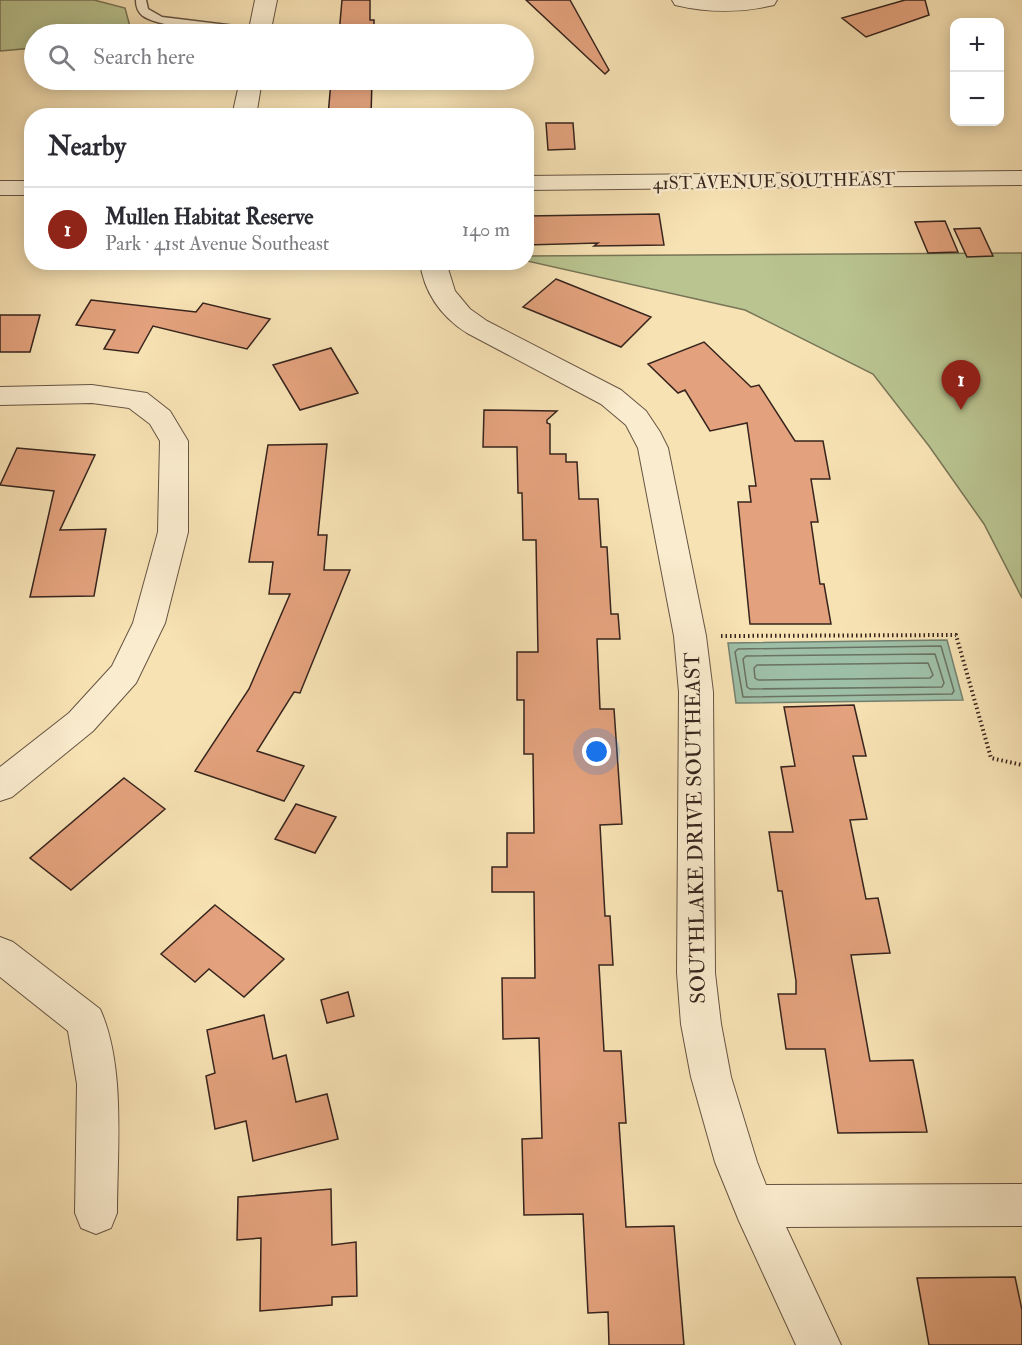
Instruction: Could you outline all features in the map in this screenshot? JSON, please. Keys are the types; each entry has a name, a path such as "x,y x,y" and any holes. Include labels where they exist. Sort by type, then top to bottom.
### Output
{"street":[{"path":"262,24 266,0"},
{"path":"683,0 735,5 766,0"},
{"path":"246,108 249,90"},
{"name":"41ST AVENUE SOUTHEAST","path":"534,183 1022,178"},
{"path":"0,188 24,188"},
{"name":"SOUTHLAKE DRIVE SOUTHEAST","path":"435,270 441,291 460,315 477,327 611,397 636,418 646,432 656,463 690,636 696,692 696,973 701,1024 722,1119 754,1206 819,1345"},
{"path":"0,396 92,394 137,400 160,418 174,441 174,452 173,532 149,623 124,674 81,722 0,787"},
{"path":"0,954 86,1022 97,1084 96,1213"},
{"path":"754,1206 1022,1205"}],"lane":[{"path":"141,0 141,8 145,14 160,20 191,24"}],"path":[{"path":"690,636 956,634 991,758 1022,765"}],"shaded area":[{"path":"0,0 94,0 125,8 129,24 24,24 24,49 0,51"},
{"path":"1022,253 1022,598 984,524 929,446 873,374 745,310 534,263 534,256"}],"water":[{"path":"947,640 963,700 736,703 728,643"}],"building":[{"path":"342,0 370,0 370,20 374,20 374,24 340,24"},
{"path":"526,0 570,0 609,70 605,74"},
{"path":"905,0 925,0 929,15 866,37 842,18"},
{"path":"330,90 372,90 371,108 329,108"},
{"path":"546,123 573,123 575,149 548,150"},
{"path":"659,214 664,245 594,246 598,243 534,245 534,216"},
{"path":"945,221 958,252 928,253 915,222"},
{"path":"980,228 993,256 967,257 954,229"},
{"path":"556,279 651,317 621,347 523,307"},
{"path":"91,300 196,312 203,303 270,319 247,349 153,326 138,353 104,349 115,330 76,325"},
{"path":"0,315 40,315 30,352 0,352"},
{"path":"704,342 751,387 759,385 795,441 823,441 830,479 811,479 818,522 811,522 820,584 824,584 831,624 750,624 738,502 751,502 749,486 756,486 747,423 710,431 685,390 678,393 648,364"},
{"path":"331,348 358,393 300,410 273,365"},
{"path":"484,410 557,411 547,420 550,424 550,454 566,454 566,462 577,462 579,499 598,499 601,547 607,547 611,614 618,614 620,639 597,639 600,709 614,709 622,824 600,825 605,916 610,916 613,965 599,965 604,1051 621,1051 626,1123 619,1123 626,1227 674,1226 684,1345 609,1345 608,1312 588,1313 583,1214 524,1215 522,1139 542,1138 539,1038 503,1039 502,978 535,978 534,892 492,892 492,867 507,867 507,833 534,833 533,754 524,754 524,700 517,700 517,652 538,652 536,540 523,540 522,493 518,493 517,447 483,447"},
{"path":"327,444 318,535 327,535 324,570 350,570 300,693 294,692 257,751 304,766 284,801 195,771 249,689 290,594 269,594 273,562 249,562 268,445"},
{"path":"17,448 95,455 60,530 106,529 94,596 30,597 54,491 0,485"},
{"path":"854,705 866,756 853,756 867,819 850,820 866,899 878,898 890,953 851,955 870,1061 913,1060 927,1132 838,1133 825,1049 786,1049 778,994 796,994 796,981 782,891 778,891 769,832 793,832 781,767 795,766 784,707"},
{"path":"124,778 165,809 71,890 30,858"},
{"path":"296,804 336,817 315,853 275,839"},
{"path":"215,905 284,959 244,997 209,969 195,982 161,954"},
{"path":"348,992 354,1016 327,1023 321,1000"},
{"path":"264,1015 273,1059 286,1055 296,1102 327,1094 338,1139 253,1161 246,1121 215,1129 206,1076 215,1073 207,1030"},
{"path":"331,1189 332,1245 356,1242 357,1296 332,1297 332,1305 260,1311 261,1238 237,1240 238,1197"},
{"path":"1015,1277 1022,1310 1022,1345 929,1345 917,1278"}],"place":[{"name":"Mullen Habitat Reserve","path":"961,410"}]}
